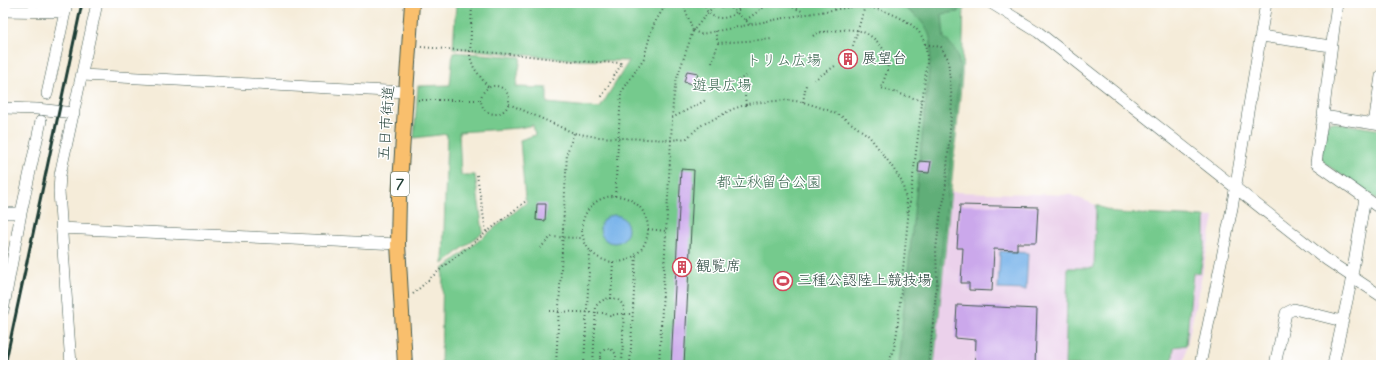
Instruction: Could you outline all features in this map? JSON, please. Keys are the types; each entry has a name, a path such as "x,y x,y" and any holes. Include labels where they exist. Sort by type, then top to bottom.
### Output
{"main road":[{"name":"五日市街道","path":"405,365 398,244 399,198 411,96 409,46 412,3"}],"street":[{"path":"71,365 61,228 59,191 60,176 96,3"},
{"path":"991,3 1038,32 1327,260 1381,296"},
{"path":"1200,365 1235,187 1266,3"},
{"path":"1337,3 1316,163 1381,209"},
{"path":"3,11 66,8 47,94"},
{"path":"1261,36 1331,46"},
{"path":"82,75 411,96"},
{"path":"1323,116 1378,125 1381,76"},
{"path":"3,108 37,109 74,113"},
{"path":"3,312 6,284 41,121"},
{"path":"1333,365 1365,198"},
{"path":"3,213 21,213"},
{"path":"61,228 398,244"},
{"path":"1275,365 1286,314 1294,309 1342,320"}],"path":[{"path":"472,3 469,51 474,68 488,87"},
{"path":"615,196 621,93 644,58 655,22 667,3"},
{"path":"683,3 693,31 701,34 831,10 865,7 896,16 917,30 921,35 925,44 927,62 908,218 897,332 894,348 888,365"},
{"path":"704,3 708,13 714,17 722,19 730,18 736,13 742,3"},
{"path":"659,365 672,118 676,80 693,31 716,3 722,7 728,4"},
{"path":"725,3 750,24"},
{"path":"853,46 866,3"},
{"path":"746,20 766,4 776,7 786,5 795,7 802,11 803,15"},
{"path":"813,36 818,32 848,29 857,30 867,34 882,48 887,58 888,68 881,88 923,101"},
{"path":"712,63 718,43 715,32"},
{"path":"718,43 773,39"},
{"path":"925,44 941,47 948,59 952,102 945,196 941,210 936,249 937,281 929,365"},
{"path":"409,46 521,55 572,61 622,63 601,98"},
{"path":"814,80 835,66"},
{"path":"738,80 748,75"},
{"path":"497,85 506,90 509,104 502,112 494,114 485,110 482,106 481,100 482,95 488,87 497,85"},
{"path":"803,102 806,86"},
{"path":"411,96 481,100"},
{"path":"744,96 746,105"},
{"path":"672,118 706,100"},
{"path":"509,104 574,133 597,137 672,140 687,138 700,126 728,111 751,103 788,100 803,102 841,116 869,136 902,182 908,218"},
{"path":"556,365 567,153 574,133"},
{"path":"477,175 486,232"},
{"path":"584,365 590,252 583,238 583,219 589,209 598,201 608,196 620,196 631,200 640,207 646,218 648,229 646,241 640,251 631,258 621,262 613,262 599,258 590,252"},
{"path":"401,305 443,267 526,201"},
{"path":"648,229 666,230"},
{"path":"540,248 551,237 583,238"},
{"path":"630,365 636,254"},
{"path":"611,299 613,262"},
{"path":"593,365 596,306 605,298 618,300 622,303 624,314 622,365"},
{"path":"550,310 604,313 610,316 616,314 633,314"},
{"path":"600,357 602,352 607,349 612,350 616,357"},
{"path":"593,356 600,357"},
{"path":"600,357 604,364 609,365 614,362 616,357"},
{"path":"616,357 622,357"}],"shaded area":[{"path":"951,192 1071,195 1116,213 1214,217 1183,365 934,365"}],"green space":[{"name":"都立秋留台公園","path":"456,3 964,3 962,75 934,365 441,365 443,269 527,202 525,199 520,140 535,135 533,125 519,128 459,132 461,175 475,175 483,232 443,264 447,134 414,138 418,86 450,85 453,52 521,57 516,87 547,88 547,103 600,108 629,61 578,60 453,48"},
{"path":"890,3 951,3 960,7 958,12 942,14 944,38 955,49 959,61 960,71 931,365 898,365 931,51 930,40 927,30 916,16 906,9"},
{"path":"1331,122 1381,130 1381,202 1324,163 1321,156 1325,126"},
{"path":"1096,205 1116,213 1205,217 1205,246 1200,272 1193,273 1186,345 1174,347 1172,365 1065,365 1068,268 1094,268"}],"water":[{"path":"614,215 620,216 624,219 627,223 627,235 624,239 620,242 614,243 608,242 604,239 601,235 600,229 601,223 604,219 608,216"},
{"path":"1000,251 1028,253 1026,290 998,289"}],"building":[{"name":"展望台","path":"845,51 851,51 856,56 854,65 851,67 845,67 840,62 840,56"},
{"path":"687,71 698,73 696,85 684,82"},
{"path":"919,161 931,162 929,173 918,172"},
{"name":"観覧席","path":"681,169 694,170 684,365 671,365"},
{"path":"537,204 546,204 545,221 536,220"},
{"path":"960,205 1038,207 1036,243 1017,243 1017,250 994,249 992,291 969,290 969,283 961,283 963,248 957,248"},
{"path":"957,305 1037,309 1035,365 975,365 976,340 955,338"}],"railway":[{"path":"5,365 82,3"}],"place":[{"name":"展望台","path":"848,59"},
{"name":"観覧席","path":"682,267"},
{"name":"三種公認陸上競技場","path":"783,281"}],"park label":[{"name":"トリム広場","path":"784,61"},
{"name":"遊具広場","path":"722,86"}]}
